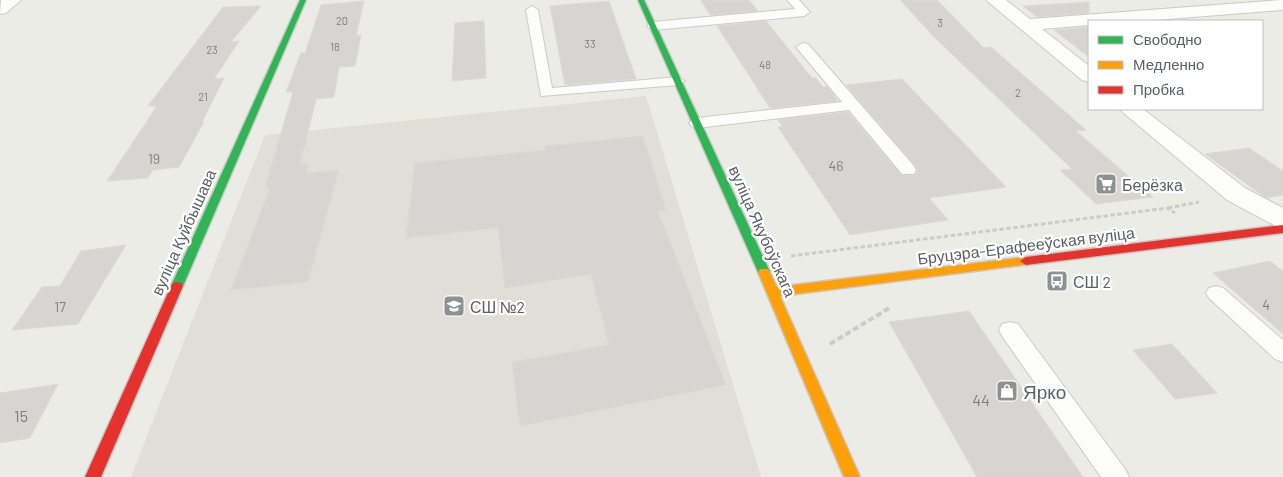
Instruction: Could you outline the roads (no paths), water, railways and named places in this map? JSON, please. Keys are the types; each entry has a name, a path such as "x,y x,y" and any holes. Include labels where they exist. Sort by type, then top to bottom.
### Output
{"main road":[{"name":"вуліца Куйбышава","path":"93,477 303,0"},
{"name":"вуліца Якубоўскага","path":"641,0 773,292 852,477"},
{"name":"Бруцэра-Ерафееўская вуліца","path":"773,292 1283,229"}],"street":[{"path":"0,9 12,0"},
{"path":"996,0 1088,75"},
{"path":"1103,20 1283,6"},
{"path":"1026,26 1088,21"},
{"path":"1131,110 1236,194 1283,219"}],"lane":[{"path":"653,26 804,12 792,0"},
{"path":"532,10 546,93 678,81"},
{"path":"803,47 908,170"},
{"path":"697,123 852,105"},
{"path":"1216,293 1283,353"},
{"path":"1010,330 1116,477"}],"place":[{"name":"Берёзка","path":"1106,184"},
{"name":"СШ 2","path":"1057,281"},
{"name":"СШ №2","path":"454,306"},
{"name":"Ярко","path":"1007,391"}]}
